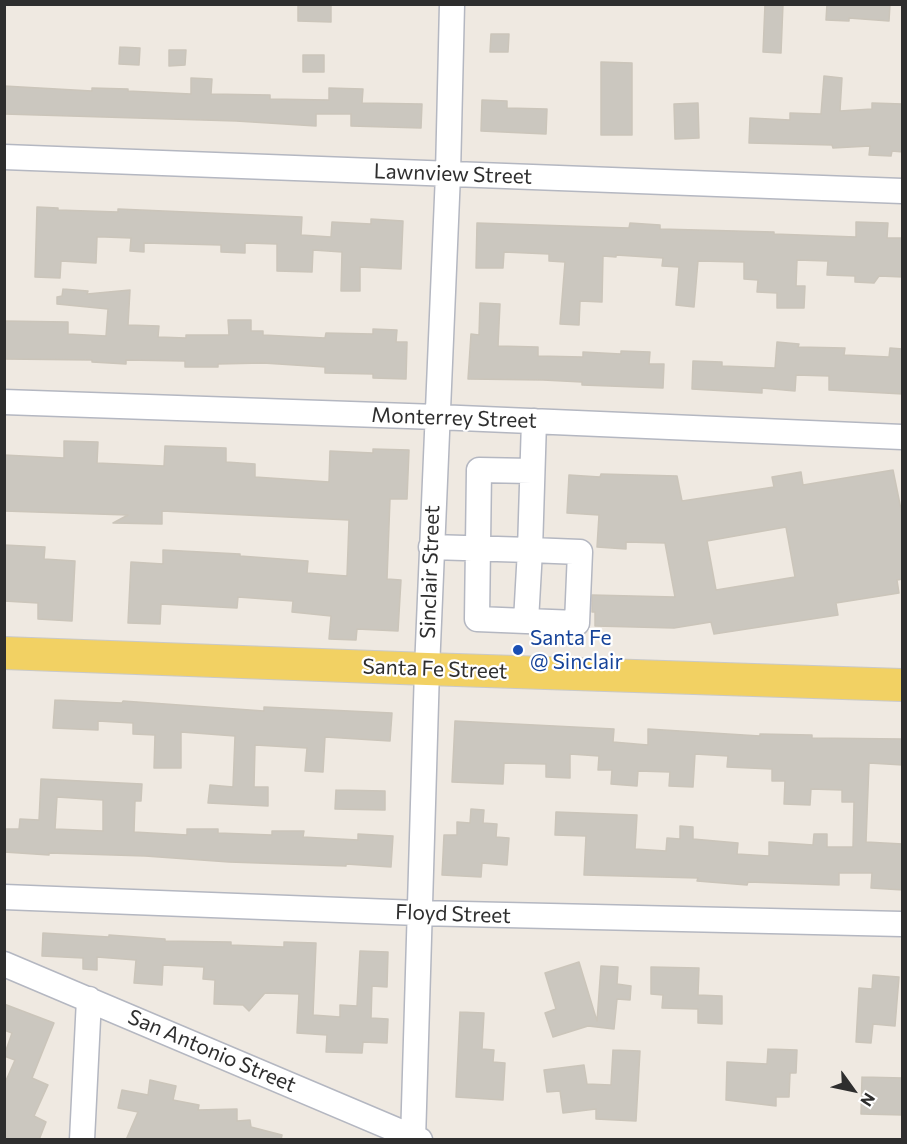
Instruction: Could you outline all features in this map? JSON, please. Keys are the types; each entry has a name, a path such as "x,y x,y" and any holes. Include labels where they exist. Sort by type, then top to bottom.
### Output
{"main road":[{"name":"Santa Fe Street","path":"4,653 903,685"}],"street":[{"name":"Sinclair Street","path":"416,1139 418,913 431,547 448,174 452,4"},
{"name":"Lawnview Street","path":"4,157 903,191"},
{"name":"Monterrey Street","path":"4,402 534,420 903,436"},
{"path":"526,621 534,420"},
{"path":"431,547 478,550 580,552 577,623 477,619 478,550 479,470 532,471"},
{"name":"Floyd Street","path":"4,897 418,913 903,924"},
{"name":"San Antonio Street","path":"4,964 416,1139"},
{"path":"82,1140 89,999"}],"building":[{"path":"298,4 331,4 331,22 298,21"},
{"path":"765,4 783,4 781,53 763,52"},
{"path":"827,4 890,4 889,21 849,18 849,21 826,20"},
{"path":"491,34 509,34 508,52 490,52"},
{"path":"120,47 140,48 139,65 119,64"},
{"path":"169,50 186,50 185,65 169,66"},
{"path":"303,55 324,55 324,72 303,72"},
{"path":"601,62 632,63 632,135 601,135"},
{"path":"824,76 842,78 840,111 872,109 872,103 903,104 903,152 892,151 891,156 869,155 870,146 833,148 832,145 749,143 750,118 790,120 790,113 821,114"},
{"path":"191,78 212,79 211,94 270,95 270,99 329,100 329,88 363,89 362,103 422,104 421,128 351,126 351,114 316,114 316,126 236,121 4,114 4,86 92,91 92,88 128,89 128,91 191,94"},
{"path":"482,100 507,101 507,108 547,109 546,134 481,131"},
{"path":"698,103 699,138 675,139 674,104"},
{"path":"37,207 58,208 58,210 118,212 118,209 302,217 301,235 331,237 332,222 371,224 371,219 403,221 401,269 360,267 360,291 341,291 342,252 313,250 312,272 277,271 277,244 245,243 245,253 221,252 221,245 144,243 144,252 130,251 131,238 97,237 96,263 61,261 60,278 35,277"},
{"path":"856,222 888,223 887,238 903,238 903,277 879,276 874,283 855,282 855,276 827,275 828,261 797,260 796,286 805,286 804,308 777,308 777,293 757,292 758,280 744,279 744,262 698,261 694,307 676,305 679,267 662,266 663,258 616,255 616,257 603,256 602,302 580,301 579,325 560,324 565,262 549,261 549,254 504,252 503,268 476,268 477,223 629,228 630,223 660,225 660,229 856,237"},
{"path":"63,289 88,291 87,294 130,290 128,325 159,326 158,337 229,335 228,320 251,320 251,331 263,331 263,335 325,338 326,333 373,334 373,329 397,330 396,342 407,342 406,379 373,378 373,374 325,373 325,367 263,363 185,367 185,361 126,360 126,364 92,362 92,360 4,359 4,321 68,322 68,334 106,336 108,309 57,304 57,297 62,296"},
{"path":"480,303 500,304 498,346 538,347 538,356 583,357 583,352 621,354 621,351 650,352 649,364 664,364 663,388 582,385 582,382 543,380 468,379 471,334 479,335"},
{"path":"777,342 799,344 798,347 845,348 844,355 889,357 890,348 903,349 903,394 829,390 829,376 796,375 795,391 762,388 762,393 692,389 693,361 722,362 722,366 775,368"},
{"path":"64,441 98,442 97,463 164,466 165,446 226,448 226,462 255,464 255,477 329,482 330,451 373,453 373,449 409,450 407,499 390,499 387,579 401,580 398,631 357,629 356,640 329,639 331,616 292,612 293,601 238,597 237,608 161,604 160,624 128,623 131,562 163,564 163,550 240,554 240,556 308,561 307,573 347,576 349,520 162,511 162,524 113,523 128,515 4,511 4,455 64,458"},
{"path":"893,470 903,519 903,579 897,580 899,593 836,603 838,615 714,634 711,622 674,628 595,626 592,595 675,597 665,543 626,542 626,549 597,547 599,515 567,513 569,475 677,476 682,501 774,487 772,477 801,472 803,485","holes":["786,527 795,577 716,590 707,541"]},
{"path":"4,545 45,547 44,559 75,561 72,621 38,619 38,603 4,601"},
{"path":"55,700 122,703 123,701 264,711 264,707 392,713 390,741 325,737 323,772 305,771 307,748 255,745 254,787 268,787 268,806 208,803 210,785 233,787 235,736 181,732 181,768 154,768 155,735 133,734 133,723 98,721 98,730 53,728"},
{"path":"455,721 614,729 613,742 648,745 648,729 760,736 760,734 812,735 812,738 903,739 903,765 869,763 866,842 903,844 903,890 871,888 872,873 839,873 839,885 748,882 747,885 697,881 698,878 584,875 586,836 555,835 556,812 637,815 635,849 666,851 667,838 680,839 680,826 693,827 693,839 738,843 737,854 769,856 769,842 813,845 814,834 827,834 827,847 853,847 854,802 842,802 842,790 811,789 810,805 784,804 785,781 772,781 772,769 727,767 728,756 695,754 693,787 669,786 670,772 638,771 637,786 611,784 612,770 598,770 599,756 570,754 570,778 546,777 546,764 504,763 503,784 452,782"},
{"path":"41,779 142,784 141,801 135,801 134,832 187,835 187,829 218,829 218,833 272,835 272,831 304,831 303,837 358,840 358,834 393,836 391,867 4,852 4,829 19,829 20,819 39,820","holes":["57,797 103,800 103,831 55,829"]},
{"path":"336,790 385,791 385,810 335,809"},
{"path":"471,809 484,810 483,823 497,824 496,837 509,838 507,865 482,863 481,877 442,875 444,835 457,835 457,822 470,823"},
{"path":"43,933 109,937 109,935 165,939 165,941 231,942 231,945 284,947 284,942 316,943 313,1015 340,1017 340,1005 357,1006 360,951 388,952 387,987 372,986 371,1018 388,1019 387,1043 363,1042 362,1053 326,1052 327,1035 297,1033 299,994 265,993 249,1011 243,1005 214,1004 215,980 203,979 204,967 163,965 162,985 134,983 136,960 97,957 97,970 83,969 83,958 42,956"},
{"path":"579,962 597,1021 601,966 618,967 617,984 631,986 630,1000 617,999 614,1029 588,1026 553,1037 545,1013 556,1009 545,973"},
{"path":"651,967 699,968 698,995 722,996 722,1024 698,1023 698,1009 662,1008 663,995 651,994"},
{"path":"873,975 899,977 895,1026 873,1024 871,1043 856,1042 859,988 872,989"},
{"path":"4,1004 54,1023 32,1078 48,1085 34,1116 46,1122 39,1140 4,1140 4,1085 15,1060 4,1056 12,1033 4,1030"},
{"path":"460,1012 484,1013 482,1049 494,1050 493,1062 505,1063 503,1100 456,1097"},
{"path":"768,1049 797,1050 796,1073 790,1073 789,1097 776,1097 776,1106 726,1100 727,1062 767,1064"},
{"path":"613,1050 640,1051 636,1121 596,1119 596,1109 563,1113 560,1091 547,1092 544,1070 584,1065 587,1084 611,1085"},
{"path":"862,1077 903,1078 903,1115 861,1114"},
{"path":"150,1080 176,1086 173,1100 199,1105 198,1110 237,1109 237,1121 250,1120 251,1127 282,1135 281,1140 126,1140 138,1112 118,1108 122,1090 148,1095"}],"place":[{"name":"Santa Fe @ Sinclair","path":"518,650"}]}
